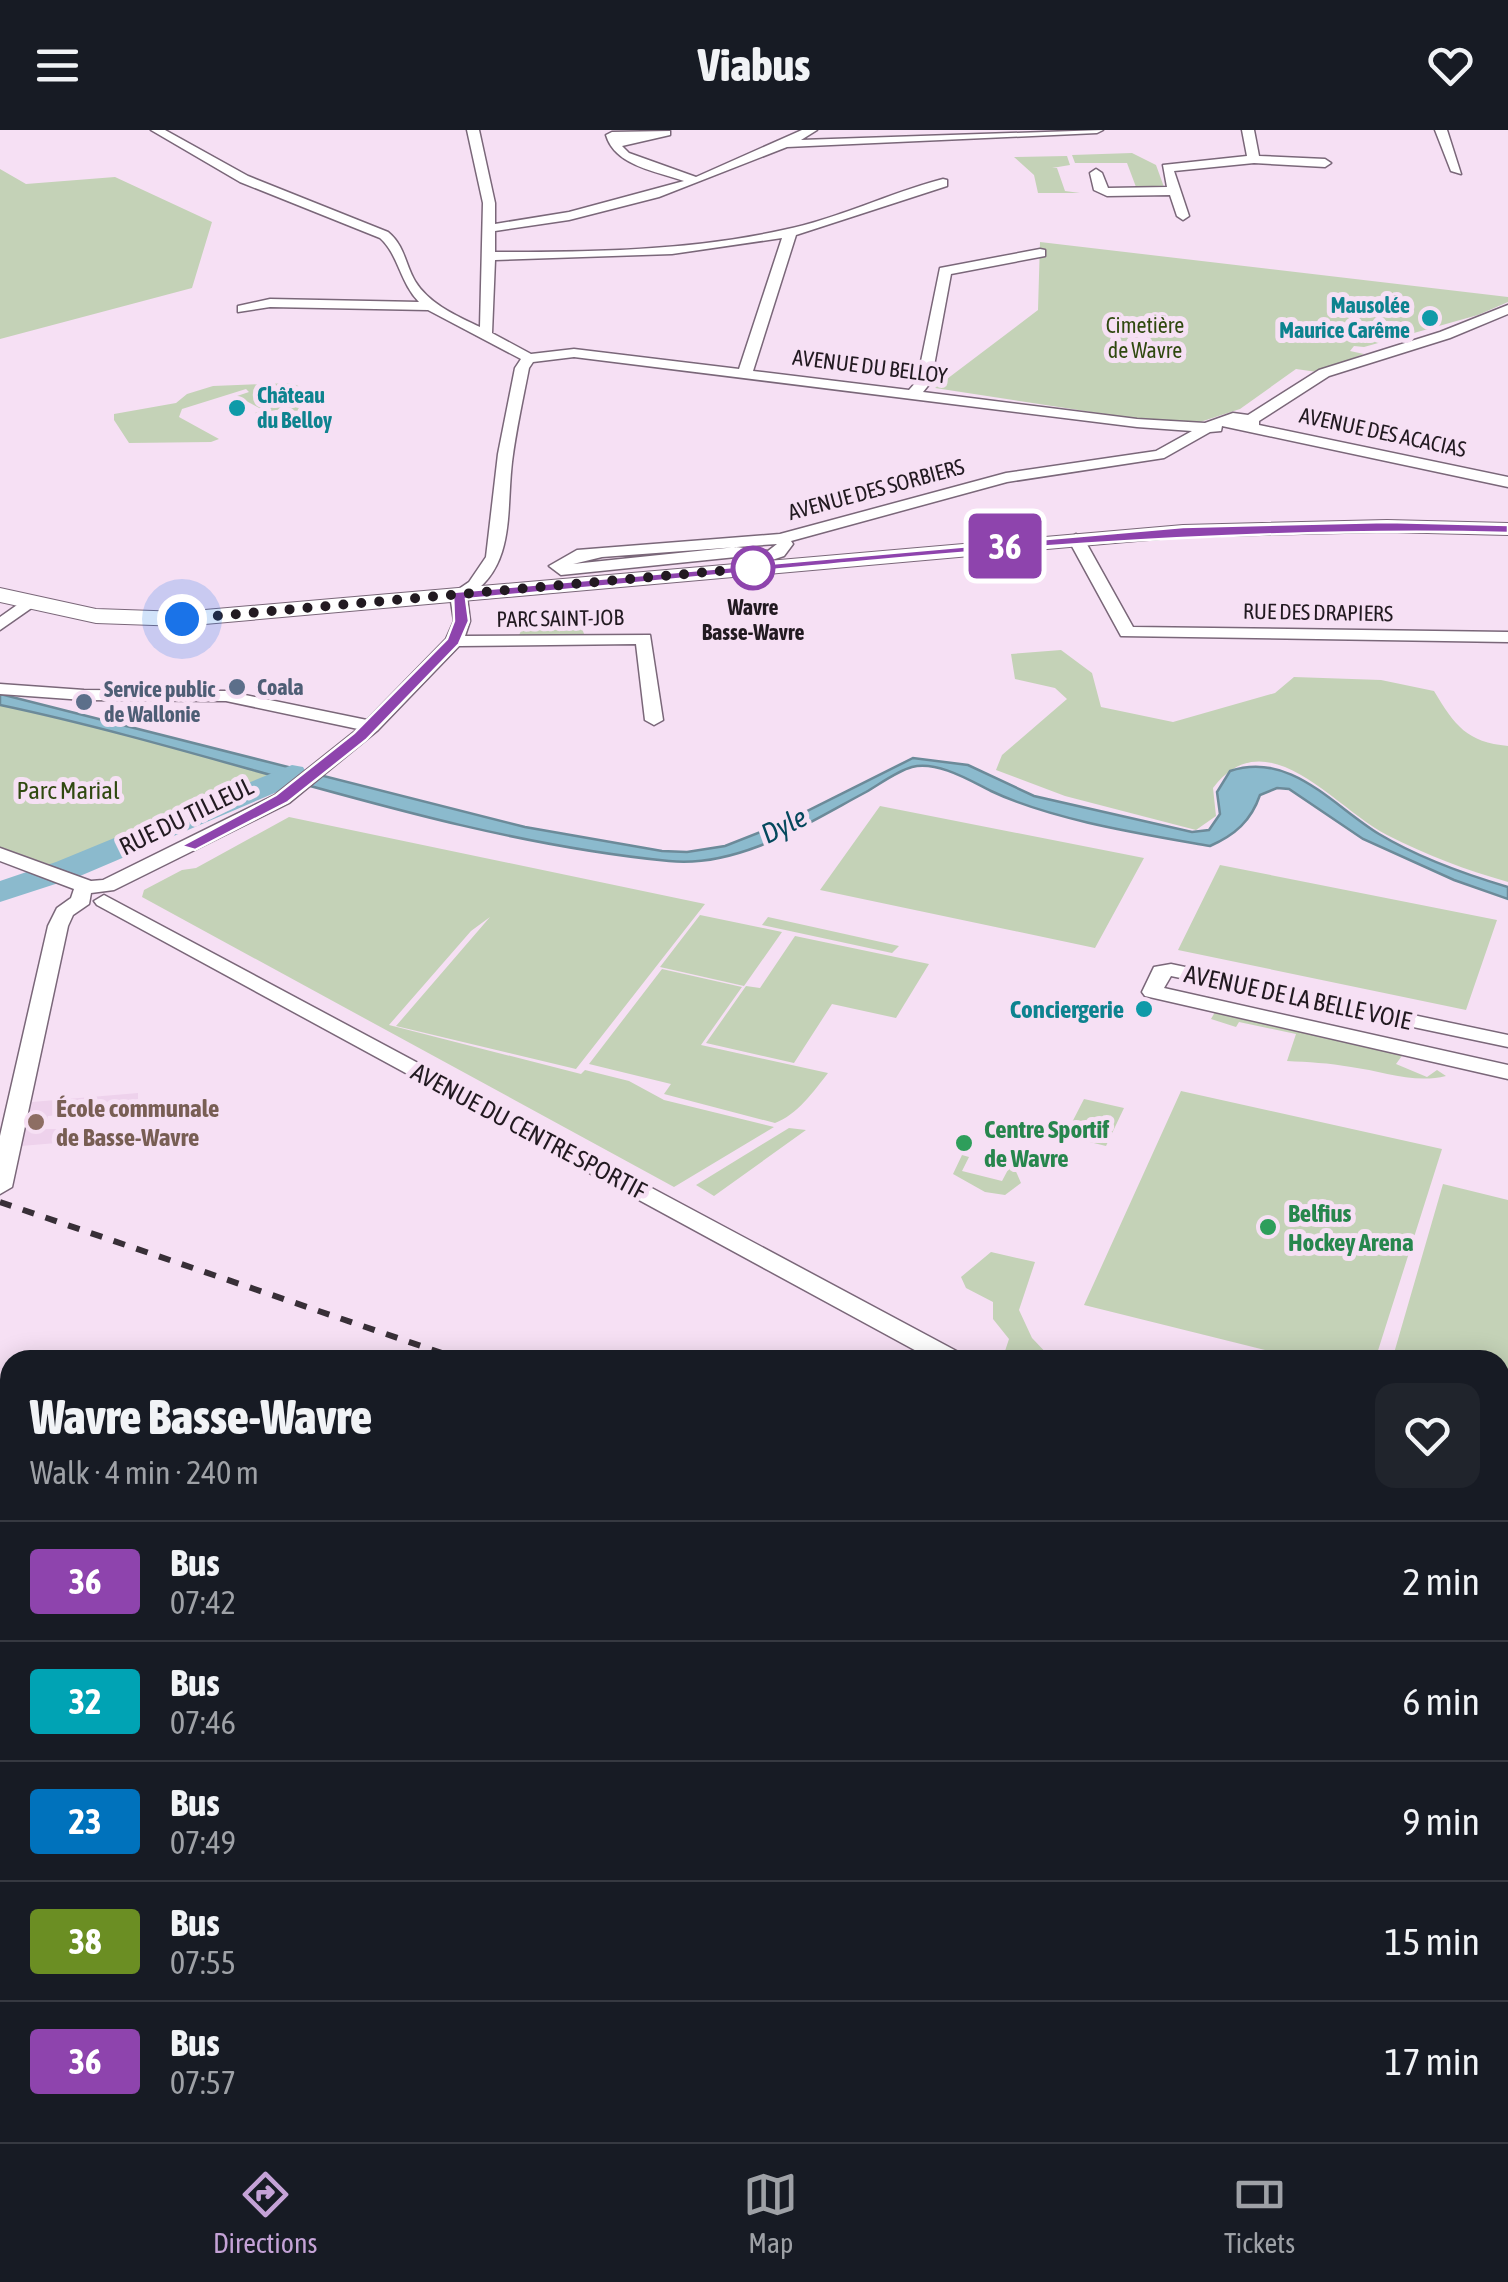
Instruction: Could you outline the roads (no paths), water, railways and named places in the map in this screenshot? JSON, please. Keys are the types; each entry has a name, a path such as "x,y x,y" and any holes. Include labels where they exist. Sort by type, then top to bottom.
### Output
{"main road":[{"path":"0,595 96,616 160,620 458,595 787,549 1076,540 1286,527 1508,529"}],"street":[{"path":"157,130 244,180 384,234 401,253 409,282 431,306 529,358 522,368 503,470 502,530 482,581 458,595 462,621 454,641"},
{"path":"474,130 489,203 484,334"},
{"path":"489,228 604,206 693,180 812,130"},
{"path":"785,144 816,146 1097,130"},
{"path":"1248,130 1254,159"},
{"path":"1441,130 1457,172"},
{"path":"614,144 638,162 693,180"},
{"path":"1182,216 1167,168 1254,159 1325,163"},
{"path":"1096,174 1100,190 1107,192 1174,191"},
{"path":"488,256 651,256 752,240 790,233 944,183"},
{"path":"745,374 790,233"},
{"path":"752,240 785,250"},
{"path":"914,394 924,382 946,270 1040,253"},
{"path":"243,309 270,303 431,306"},
{"path":"1242,420 1324,373 1445,335 1508,309"},
{"name":"AVENUE DU BELLOY","path":"529,358 574,353 1137,423 1206,428 1242,420"},
{"name":"AVENUE DES ACACIAS","path":"1242,420 1508,482"},
{"name":"AVENUE DES SORBIERS","path":"560,570 736,552 769,556 1006,478 1159,455 1184,446 1206,428"},
{"name":"RUE DES DRAPIERS","path":"1076,540 1127,632 1508,637"},
{"path":"0,625 27,603"},
{"name":"PARC SAINT-JOB","path":"454,641 644,639 654,720"},
{"name":"RUE DU TILLEUL","path":"1,1173 64,912 301,785 372,726 454,641"},
{"path":"0,689 84,696 226,696 372,726"},
{"name":"AVENUE DU CENTRE SPORTIF","path":"0,854 59,874 935,1350"},
{"name":"AVENUE DE LA BELLE VOIE","path":"1508,1041 1172,970 1162,971 1152,992 1508,1072"}],"water":[{"name":"Dyle","path":"0,694 525,827 662,851 725,846 783,823 913,758 968,765 1034,796 1192,832 1209,830 1220,814 1217,792 1230,771 1272,768 1309,784 1410,851 1508,887 1508,899 1454,880 1363,839 1289,789 1277,788 1260,795 1241,826 1210,846 1069,818 1015,801 943,769 912,767 820,817 746,851 721,858 669,861 584,850 416,814 0,705"}],"waterway":[{"path":"0,892 68,869 292,774"}],"railway":[{"path":"0,1202 433,1350"}],"place":[{"name":"Mausolée Maurice Carême","path":"1430,318"},
{"name":"Château du Belloy","path":"237,408"},
{"name":"Wavre Basse-Wavre","path":"753,568"},
{"name":"Coala","path":"237,687"},
{"name":"Service public de Wallonie","path":"84,702"},
{"name":"Conciergerie","path":"1144,1009"},
{"name":"École communale de Basse-Wavre","path":"36,1122"},
{"name":"Centre Sportif de Wavre","path":"964,1143"},
{"name":"Belfius Hockey Arena","path":"1268,1227"}],"park label":[{"name":"Cimetière de Wavre","path":"1145,338"},
{"name":"Parc Marial","path":"68,790"}]}
